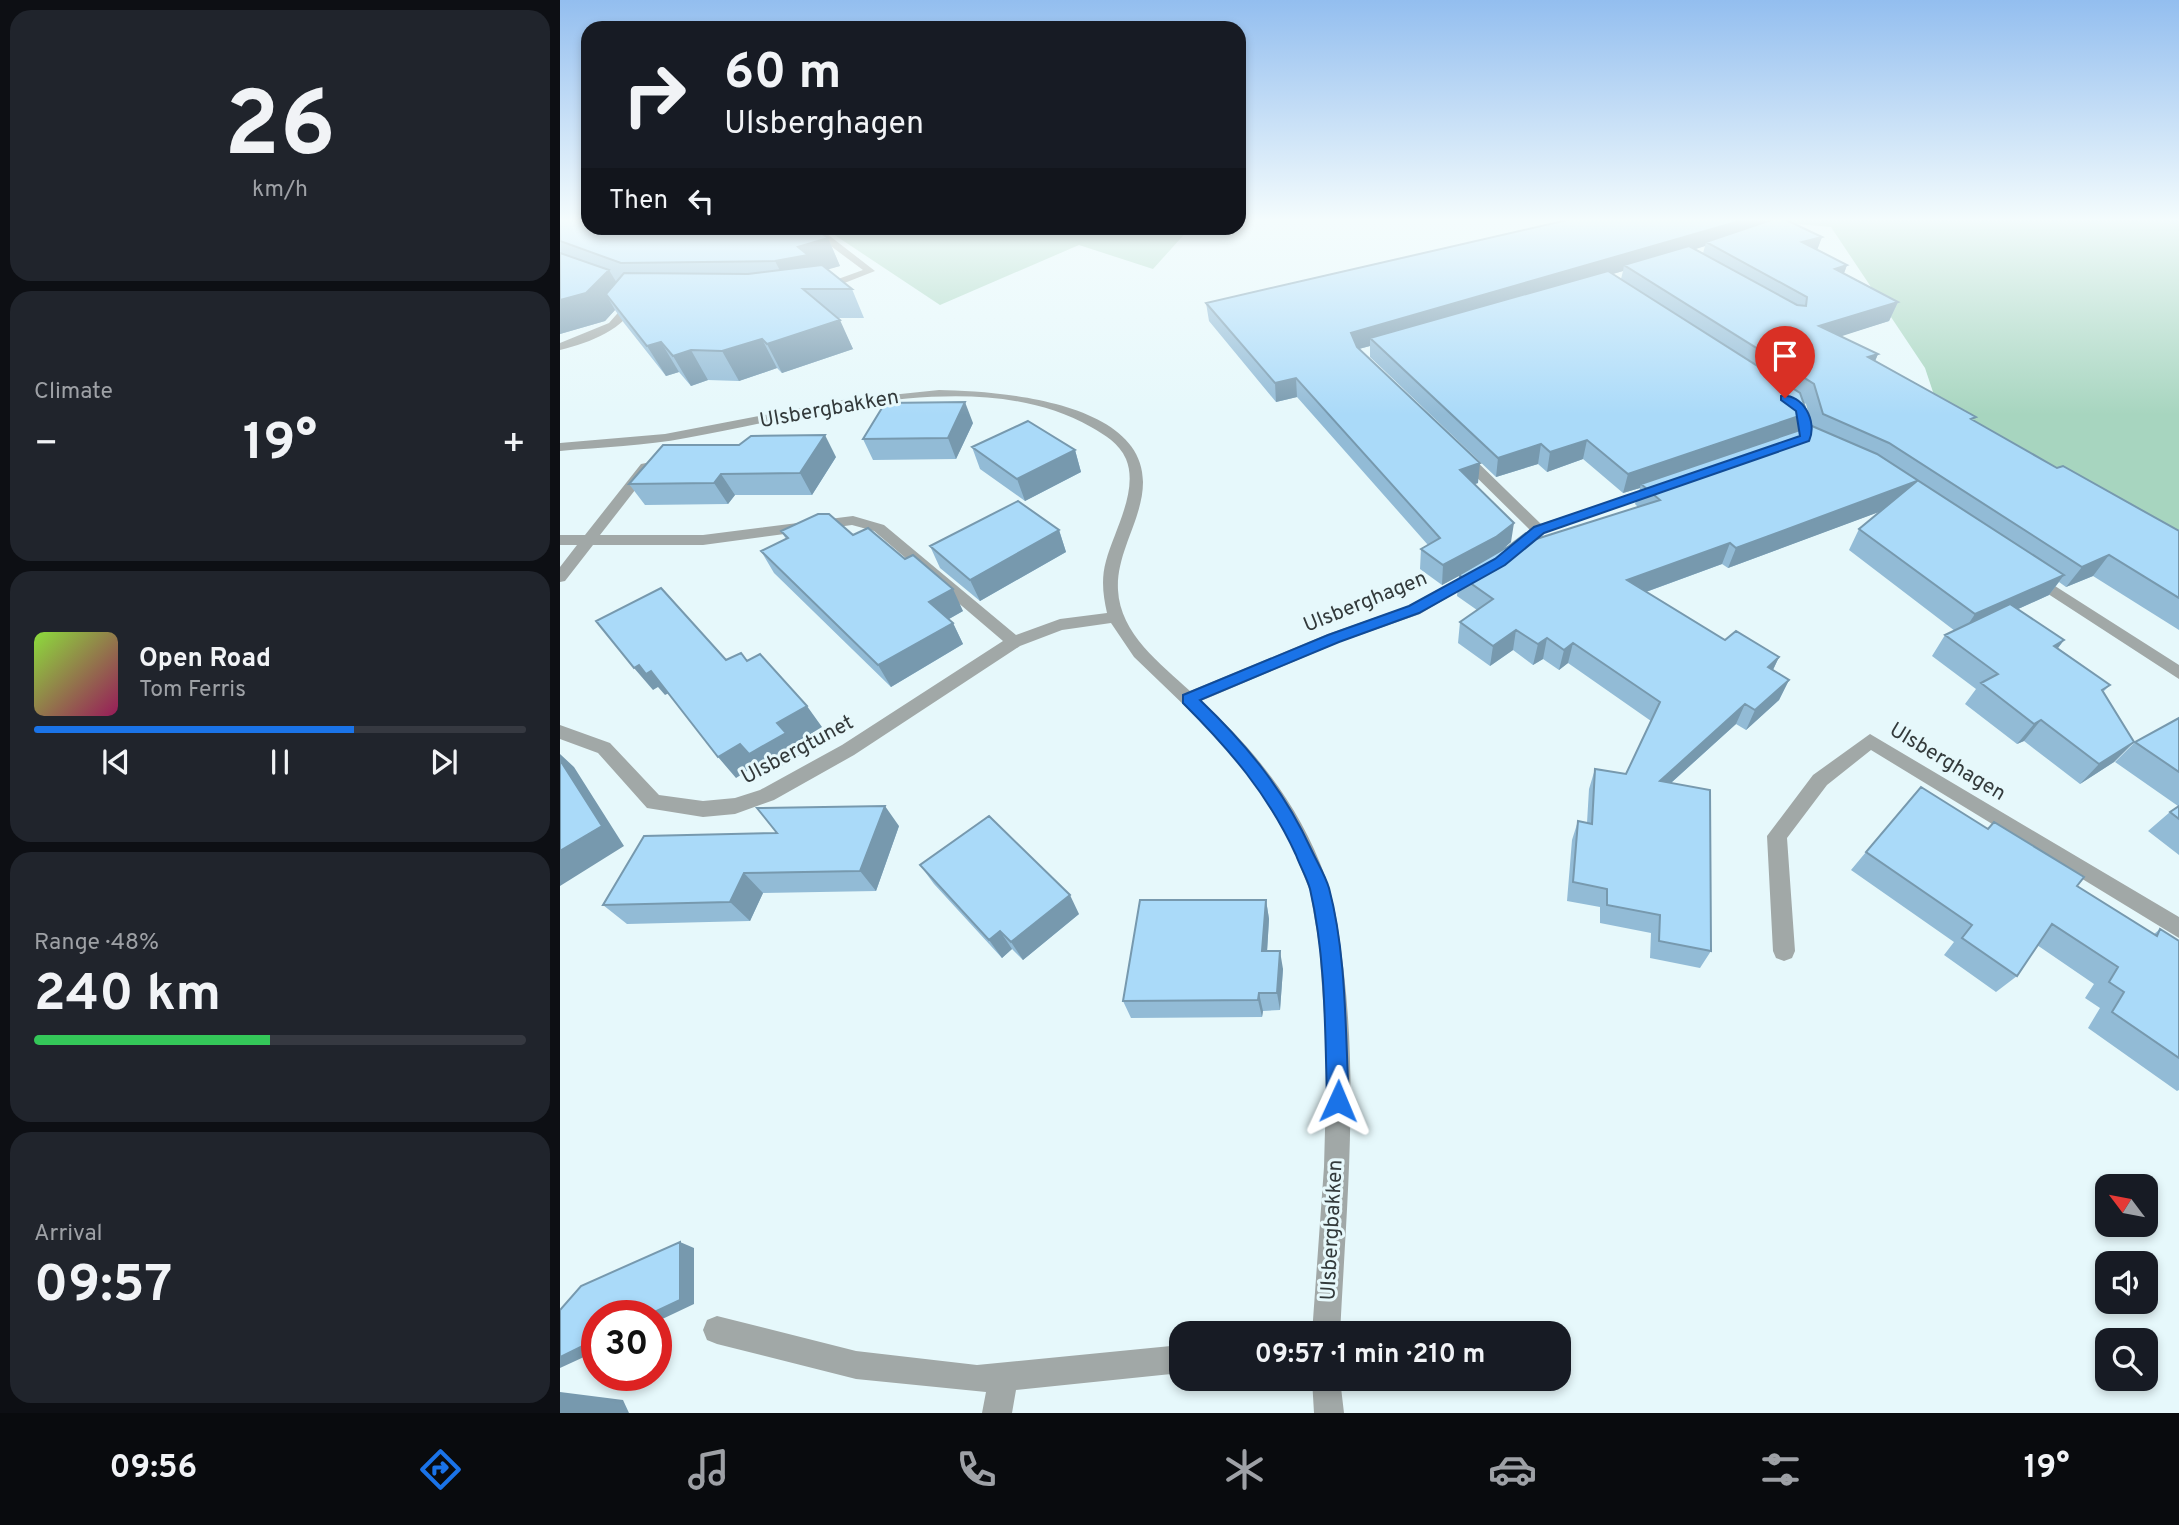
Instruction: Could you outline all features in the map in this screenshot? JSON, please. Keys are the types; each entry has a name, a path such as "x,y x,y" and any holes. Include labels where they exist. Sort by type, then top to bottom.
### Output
{"street":[{"path":"808,291 834,284"},
{"path":"560,347 598,334 632,305 632,294 650,295"},
{"name":"Ulsbergbakken","path":"560,447 669,438 861,398 919,393 1008,397 1081,417 1122,441 1132,454 1138,469 1132,506 1111,570 1116,617 1143,660 1231,741 1263,779 1288,818 1319,887 1332,965 1339,1075 1327,1321"},
{"path":"1782,396 1801,409 1807,430 1806,442"},
{"path":"560,577 669,438"},
{"path":"1451,444 1539,530"},
{"name":"Ulsberghagen","path":"1188,699 1334,638 1414,610 1495,565 1539,530 1669,486"},
{"path":"560,540 703,540 853,520 879,528 1014,642"},
{"path":"2022,569 2179,673"},
{"name":"Ulsbergtunet","path":"560,733 582,738 604,748 654,802 703,809 735,806 768,795 848,750 1014,642 1060,625 1116,617"},
{"name":"Ulsberghagen","path":"1784,951 1777,836 1820,780 1871,741 2179,928"},
{"path":"717,1330 856,1365 977,1380 1169,1360"},
{"path":"997,1413 1004,1376"},
{"path":"1327,1391 1329,1413"}],"green space":[{"path":"908,284 989,284 940,305"},
{"path":"1869,284 2179,284 2179,534 1937,404 1925,368"}],"building":[{"path":"560,284 595,284 586,293 560,300"},
{"path":"615,284 846,284 852,289 803,289 840,320 767,344 762,339 722,351 691,350 673,356 661,342 647,346 606,294"},
{"path":"1289,284 1521,284 1351,333 1357,347 1480,463 1460,470 1514,523 1496,537 1443,565 1421,549 1440,538 1296,378 1275,383 1206,303"},
{"path":"1562,284 1628,284 1800,393 1806,410 1805,414 1628,474 1587,440 1550,452 1541,444 1498,458 1370,338"},
{"path":"1654,284 1758,284 1797,305 1806,306 1807,297 1783,284 1864,284 1898,302 1819,326 1878,354 1868,357 1976,417 1971,419 2057,468 2063,466 2179,531 2179,598 2109,555 2082,567 1889,443 1823,414 1814,384"},
{"path":"965,402 948,438 863,439 885,403"},
{"path":"1028,421 1075,450 1017,479 972,447"},
{"path":"1812,426 1877,454 2064,575 1975,614 1859,529 1917,481 1736,548 1730,543 1627,580 1725,640 1736,631 1779,657 1768,667 1789,680 1755,710 1745,704 1660,781 1710,790 1711,951 1659,941 1660,915 1607,905 1607,889 1573,882 1578,821 1592,824 1595,769 1626,774 1660,702 1573,643 1564,650 1547,638 1538,644 1516,630 1493,646 1460,622 1493,599 1459,575 1526,533 1533,540 1660,500 1641,484"},
{"path":"825,435 800,473 721,474 714,483 629,484 663,445 739,445 751,436"},
{"path":"1018,501 1059,530 970,580 930,546"},
{"path":"818,514 829,514 853,535 868,528 905,559 913,555 953,589 929,602 953,623 878,665 761,551 788,538 781,531"},
{"path":"661,588 726,660 741,653 747,661 760,654 807,706 777,723 786,733 749,754 740,744 718,757 651,671 646,674 639,665 634,668 596,621"},
{"path":"2010,604 2064,640 2054,646 2110,685 2102,690 2134,742 2099,764 2041,720 2034,724 1981,683 1998,674 1945,635"},
{"path":"2179,718 2179,772 2135,742"},
{"path":"560,760 602,826 560,851"},
{"path":"1921,787 1988,829 1994,822 2084,877 2077,886 2157,936 2160,929 2179,941 2179,1058 2112,1012 2124,992 2109,982 2118,967 2052,924 2017,976 1962,938 1972,925 1866,852"},
{"path":"885,806 860,871 744,873 730,902 603,905 644,836 777,833 757,808"},
{"path":"2179,806 2179,819 2170,812"},
{"path":"989,816 1070,895 1011,942 1000,931 989,940 920,865"},
{"path":"1140,900 1266,900 1262,951 1280,951 1277,993 1259,993 1258,1000 1123,1001"},
{"path":"680,1242 680,1300 672,1304 672,1300 581,1300 581,1347 560,1357 560,1310 581,1286"}],"route":[{"path":"1338,1101 1339,1075 1332,965 1319,887 1288,818 1263,779 1231,741 1188,699 1334,638 1414,610 1500,562 1539,530 1805,439 1807,430 1801,409 1785,398"}]}
